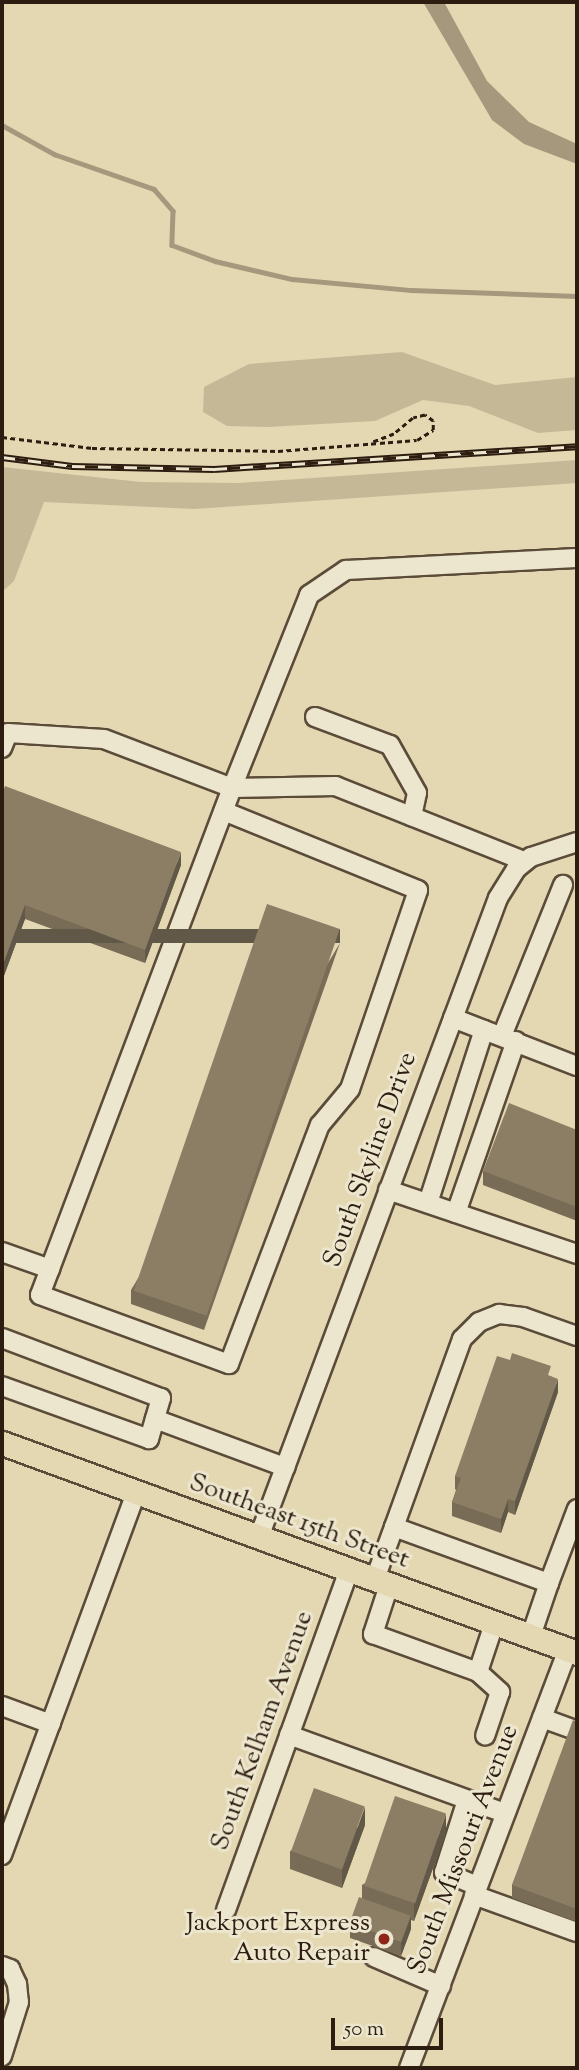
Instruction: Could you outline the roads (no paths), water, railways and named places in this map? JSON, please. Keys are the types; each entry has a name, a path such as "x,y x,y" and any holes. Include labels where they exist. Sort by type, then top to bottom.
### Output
{"main road":[{"name":"Southeast 15th Street","path":"2,1443 573,1651"}],"street":[{"path":"223,811 418,890 350,1089 320,1125 229,1364 40,1295 223,811 309,595 346,570 577,558"},
{"path":"315,717 390,745 416,793 412,816"},
{"path":"2,748 8,733 104,739 232,788 336,786 524,861 542,850 577,842"},
{"name":"South Skyline Drive","path":"259,1537 498,898 524,861"},
{"path":"456,1213 509,1039 563,885"},
{"path":"453,1018 576,1061"},
{"path":"428,1203 484,1030"},
{"path":"388,1190 577,1254"},
{"path":"2,1252 50,1269"},
{"path":"485,1736 500,1692 478,1672 373,1634 394,1527 463,1339 478,1322 499,1314 523,1317 577,1336"},
{"path":"2,1338 161,1398 149,1439 2,1386"},
{"path":"155,1419 285,1467"},
{"path":"2,1854 136,1492"},
{"path":"530,1636 577,1509"},
{"path":"394,1527 549,1583"},
{"name":"South Kelham Avenue","path":"226,1910 349,1570"},
{"path":"478,1672 494,1624"},
{"name":"South Missouri Avenue","path":"410,2068 542,1718 573,1651"},
{"path":"2,1706 51,1724"},
{"path":"542,1718 577,1731"},
{"path":"289,1735 505,1813"},
{"path":"467,1800 444,1872 476,1890 577,1932"},
{"path":"374,1957 441,1986"},
{"path":"2,1966 10,1969 18,1983 19,2002 2,2056"}],"waterway":[{"path":"2,125 54,154 154,189 173,211 172,245 215,261 292,279 411,290 577,296"}],"railway":[{"path":"2,457 72,466 214,469 577,446"}],"place":[{"name":"Jackport Express Auto Repair","path":"384,1939"}]}
